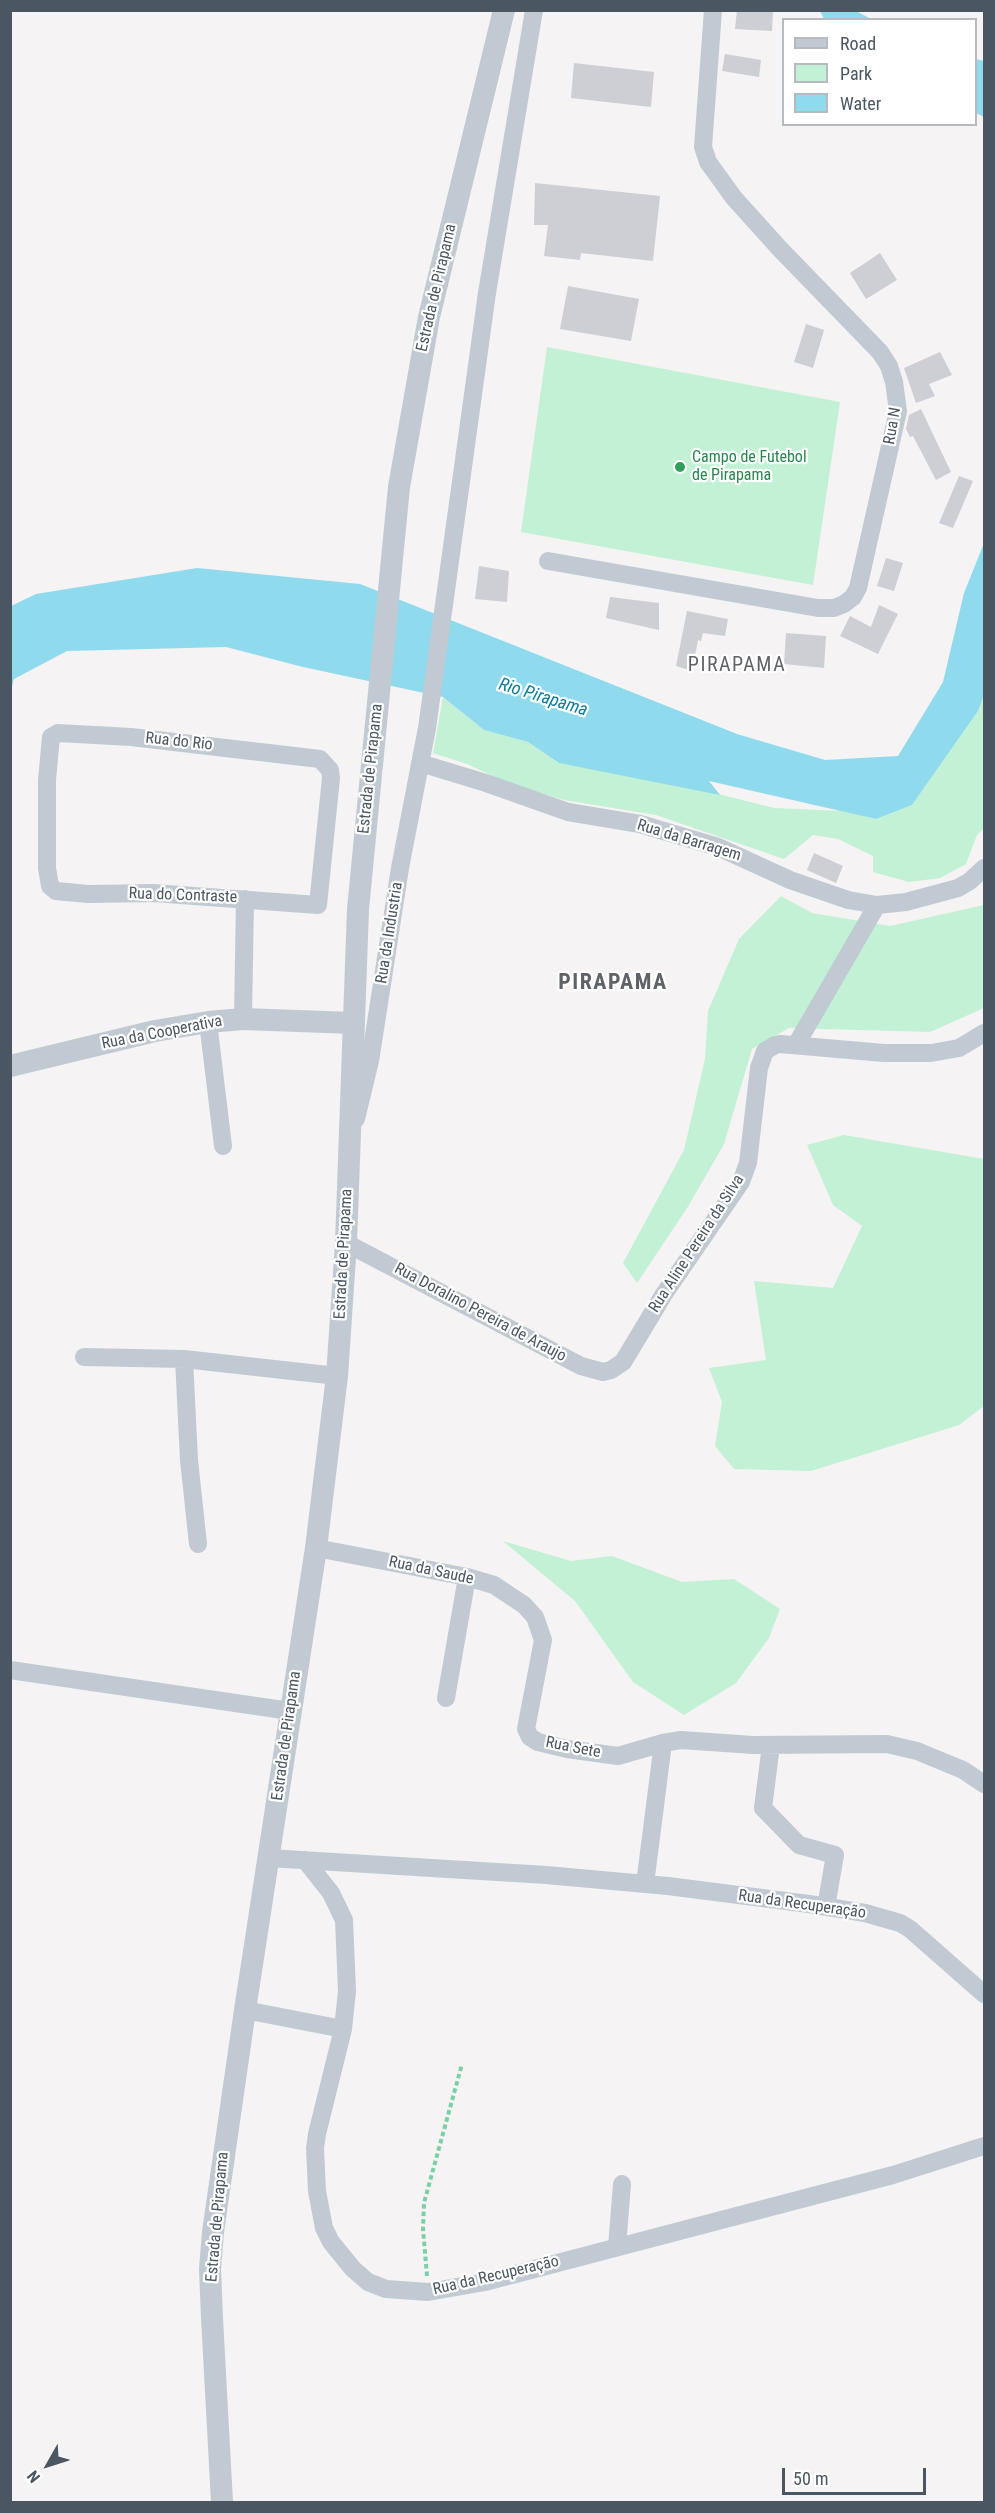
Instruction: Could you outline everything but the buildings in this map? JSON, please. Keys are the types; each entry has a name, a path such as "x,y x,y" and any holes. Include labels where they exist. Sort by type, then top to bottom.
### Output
{"street":[{"name":"Estrada de Pirapama","path":"222,2502 214,2388 210,2269 213,2232 316,1548 337,1376 346,1243 352,1023 358,909 372,748 405,446 429,317 504,10"},
{"name":"Rua da Industria","path":"350,1138 367,1080 427,728 487,293 534,10"},
{"name":"Rua N","path":"548,561 818,608 834,608 844,604 853,597 858,588 898,411 894,382 889,366 880,352 780,249 734,198 708,162 703,147 713,10"},
{"name":"Rua do Rio","path":"50,886 47,868 47,780 51,737 58,733 131,737 320,759 330,770 318,905"},
{"name":"Rua da Barragem","path":"420,764 568,812 640,824 718,847 818,891 848,900 877,905 906,902 958,888 984,868"},
{"name":"Rua do Contraste","path":"50,886 56,891 67,893 153,893 318,905"},
{"path":"243,1019 246,899"},
{"path":"796,1046 877,905"},
{"name":"Rua da Cooperativa","path":"10,1066 155,1031 208,1022 243,1019 352,1023"},
{"path":"208,1022 224,1146"},
{"path":"352,1023 375,1024"},
{"name":"Rua Aline Pereira da Silva","path":"616,1368 623,1362 664,1294 741,1182 749,1154 762,1056 775,1045 884,1053 931,1053 959,1048 984,1033"},
{"name":"Rua Doralino Pereira de Araujo","path":"346,1243 581,1366 603,1372 616,1368"},
{"path":"84,1357 184,1359 337,1376"},
{"path":"184,1359 189,1460 198,1544"},
{"name":"Rua da Saude","path":"316,1548 467,1577 494,1585 511,1594 535,1617"},
{"path":"446,1698 467,1577"},
{"name":"Rua Sete","path":"535,1617 543,1640 526,1729 530,1737 551,1746 618,1756 663,1743 698,1740 737,1744 901,1746 963,1770 984,1784"},
{"path":"10,1670 290,1711"},
{"path":"645,1884 663,1743"},
{"path":"771,1745 763,1808 799,1845 835,1855 826,1907"},
{"name":"Rua da Recuperação","path":"269,1858 546,1875 645,1884 865,1913 900,1923 984,1994"},
{"name":"Rua da Recuperação","path":"305,1860 331,1893 344,1920 347,1991 344,2029 315,2148 317,2191 324,2228 342,2258 368,2282 386,2289 428,2292 496,2279 893,2175 984,2146"},
{"path":"245,2010 344,2029"},
{"path":"617,2247 622,2184"}],"path":[{"path":"428,2292 423,2229 424,2203 462,2064"}],"green space":[{"name":"Campo de Futebol de Pirapama","path":"547,347 840,402 813,585 521,532"},
{"path":"984,695 984,828 977,835 966,864 940,878 909,882 873,872 873,856 838,839 813,835 784,859 656,815 564,800 508,783 467,764 433,753 443,697 484,730 528,742 559,763 666,781 774,808 842,811 876,819 912,805 978,711"},
{"path":"781,896 812,913 890,926 984,905 984,1008 930,1032 789,1028 752,1049 724,1144 689,1205 637,1283 623,1263 684,1150 705,1059 708,1011 739,939"},
{"path":"844,1135 984,1159 984,1406 959,1425 811,1471 734,1469 715,1446 722,1402 709,1368 766,1360 754,1281 833,1288 862,1226 833,1205 807,1145"},
{"path":"503,1541 571,1561 612,1556 682,1582 734,1579 780,1609 769,1638 736,1683 684,1715 633,1682 575,1601"}],"water":[{"path":"820,11 856,11 869,18 824,18"},
{"path":"977,59 984,61 984,117 977,114"},
{"name":"Rio Pirapama","path":"984,543 984,695 978,711 912,805 876,819 709,781 720,795 559,763 528,742 484,730 443,697 303,667 226,647 67,651 14,679 11,690 11,606 36,594 197,568 360,584 737,734 825,760 898,756 943,682 964,593"}],"place":[{"name":"Campo de Futebol de Pirapama","path":"680,467"}],"district":[{"name":"PIRAPAMA","path":"737,666"},
{"name":"PIRAPAMA","path":"613,983"}]}
